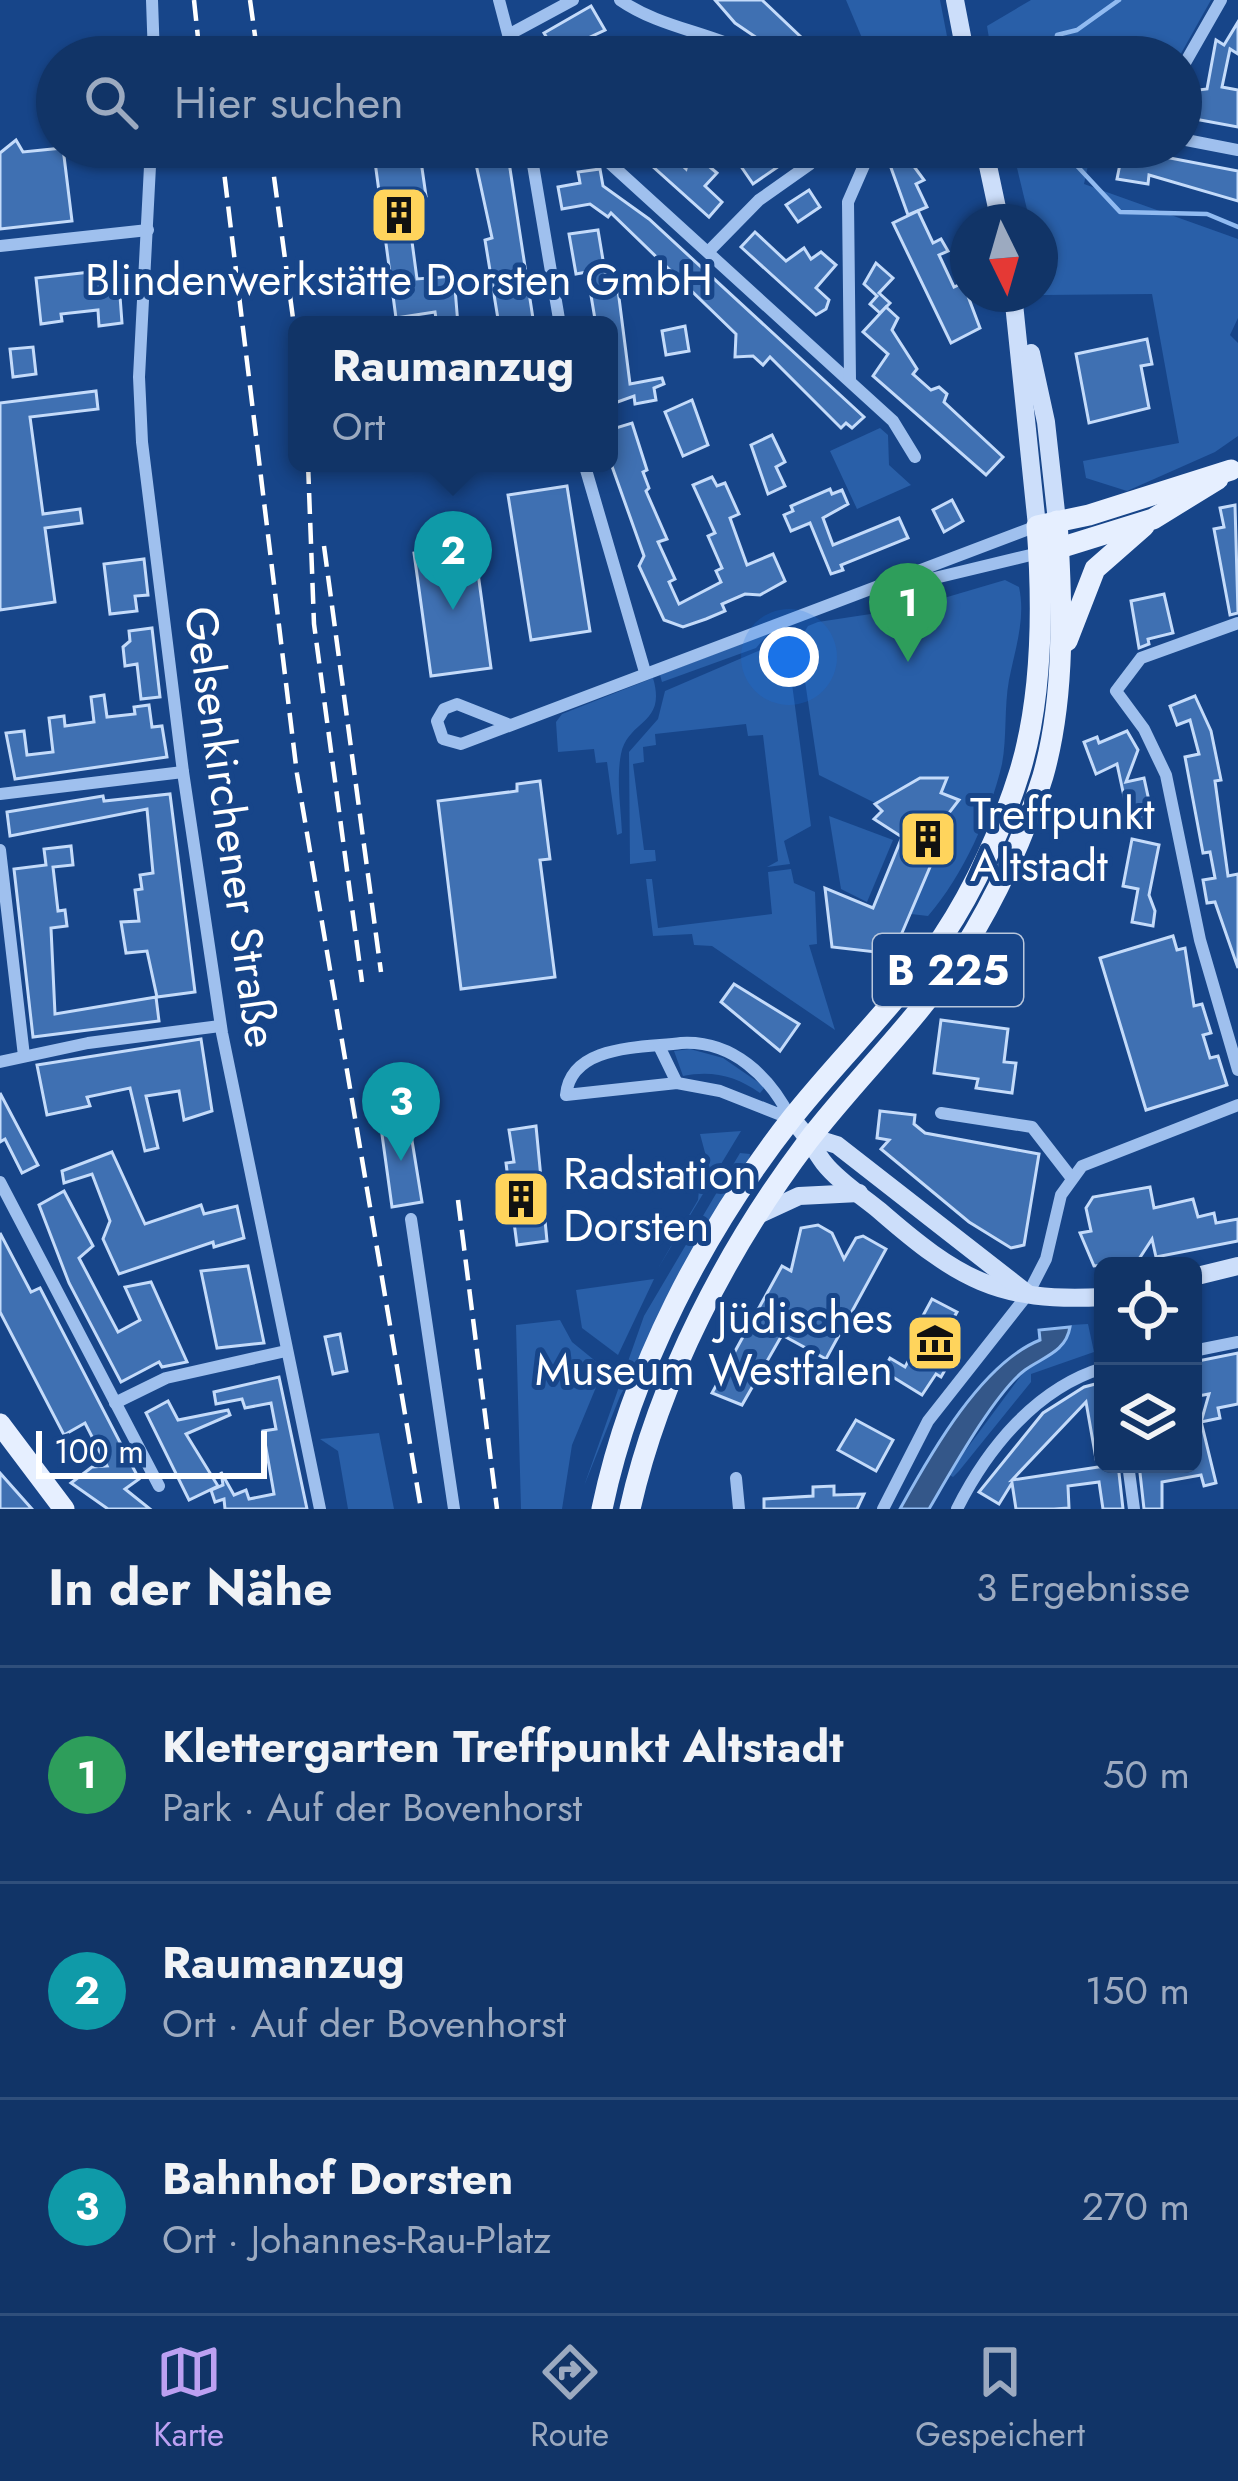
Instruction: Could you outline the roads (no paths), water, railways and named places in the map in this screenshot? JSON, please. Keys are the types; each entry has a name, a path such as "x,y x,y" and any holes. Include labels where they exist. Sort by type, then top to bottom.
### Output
{"main road":[{"path":"956,0 963,36"},
{"path":"988,168 996,204"},
{"path":"1018,312 1046,422 1047,524 1058,670"},
{"name":"B 225","path":"1047,524 1234,467"},
{"name":"B 225","path":"630,1509 681,1358 760,1214 811,1137 962,952 991,898 1042,777 1058,670 1073,618 1095,569 1153,519 1190,501 1234,467"},
{"path":"1049,551 1153,519"},
{"name":"B 225","path":"602,1509 618,1435 679,1300 720,1226 791,1119 944,936 993,841 1021,769 1049,551"},
{"path":"791,1119 811,1137 824,1163 931,1255 997,1292 1094,1298"},
{"path":"811,1137 837,1145 1028,1294"},
{"path":"760,1214 799,1196 859,1193"},
{"path":"1202,1275 1238,1266"},
{"path":"0,1424 64,1509"}],"street":[{"path":"152,0 153,36"},
{"path":"499,0 510,34 573,0"},
{"path":"620,0 654,21 705,36"},
{"path":"1200,36 1221,0"},
{"path":"1202,143 1238,150"},
{"name":"Gelsenkirchener Straße","path":"150,168 139,377 142,442 183,772 220,1026 320,1509"},
{"path":"534,168 558,316"},
{"path":"616,168 893,421 915,457"},
{"path":"709,251 759,200 804,168"},
{"path":"850,380 848,202 863,168"},
{"path":"0,246 148,230"},
{"path":"587,472 645,672"},
{"path":"510,725 457,704 444,709 437,721 439,734 455,744 510,725 645,672 866,593 1047,524"},
{"path":"866,593 1049,551"},
{"path":"1238,623 1142,658 1116,691 1144,729 1166,775 1200,940 1238,1070"},
{"path":"0,794 183,772"},
{"path":"0,850 24,1056"},
{"path":"0,1062 220,1026"},
{"path":"692,1042 732,1054 773,1084 791,1119 720,1090 677,1083 566,1095 574,1071 591,1057 692,1042"},
{"path":"659,1046 677,1083"},
{"path":"1070,1176 1238,1105"},
{"path":"941,1114 1032,1127 1070,1176"},
{"path":"883,1509 928,1421 1028,1294 1046,1259 1070,1176"},
{"path":"0,1182 159,1486"},
{"path":"411,1219 454,1509"},
{"path":"1202,1349 1238,1342"},
{"path":"116,1402 166,1378 286,1351"},
{"path":"957,1509 984,1465 1047,1392 1094,1372"},
{"path":"1129,1473 1134,1509"},
{"path":"736,1478 739,1509"}],"waterway":[{"path":"1057,36 1077,30 1119,0"},
{"path":"1079,168 1120,212 1207,214 1238,227"}],"railway":[{"path":"194,0 198,36"},
{"path":"250,0 255,36"},
{"path":"224,168 297,774 421,1509"},
{"path":"273,168 293,316"},
{"path":"308,472 314,624 362,982"},
{"path":"324,546 381,972"},
{"path":"458,1200 497,1509"}],"place":[{"name":"Blindenwerkstätte Dorsten GmbH","path":"399,215"},
{"name":"Raumanzug","path":"453,610"},
{"name":"Klettergarten Treffpunkt Altstadt","path":"908,662"},
{"name":"Treffpunkt Altstadt","path":"928,839"},
{"name":"Bahnhof Dorsten","path":"401,1161"},
{"name":"Radstation Dorsten","path":"521,1199"},
{"name":"Jüdisches Museum Westfalen","path":"935,1343"}]}
